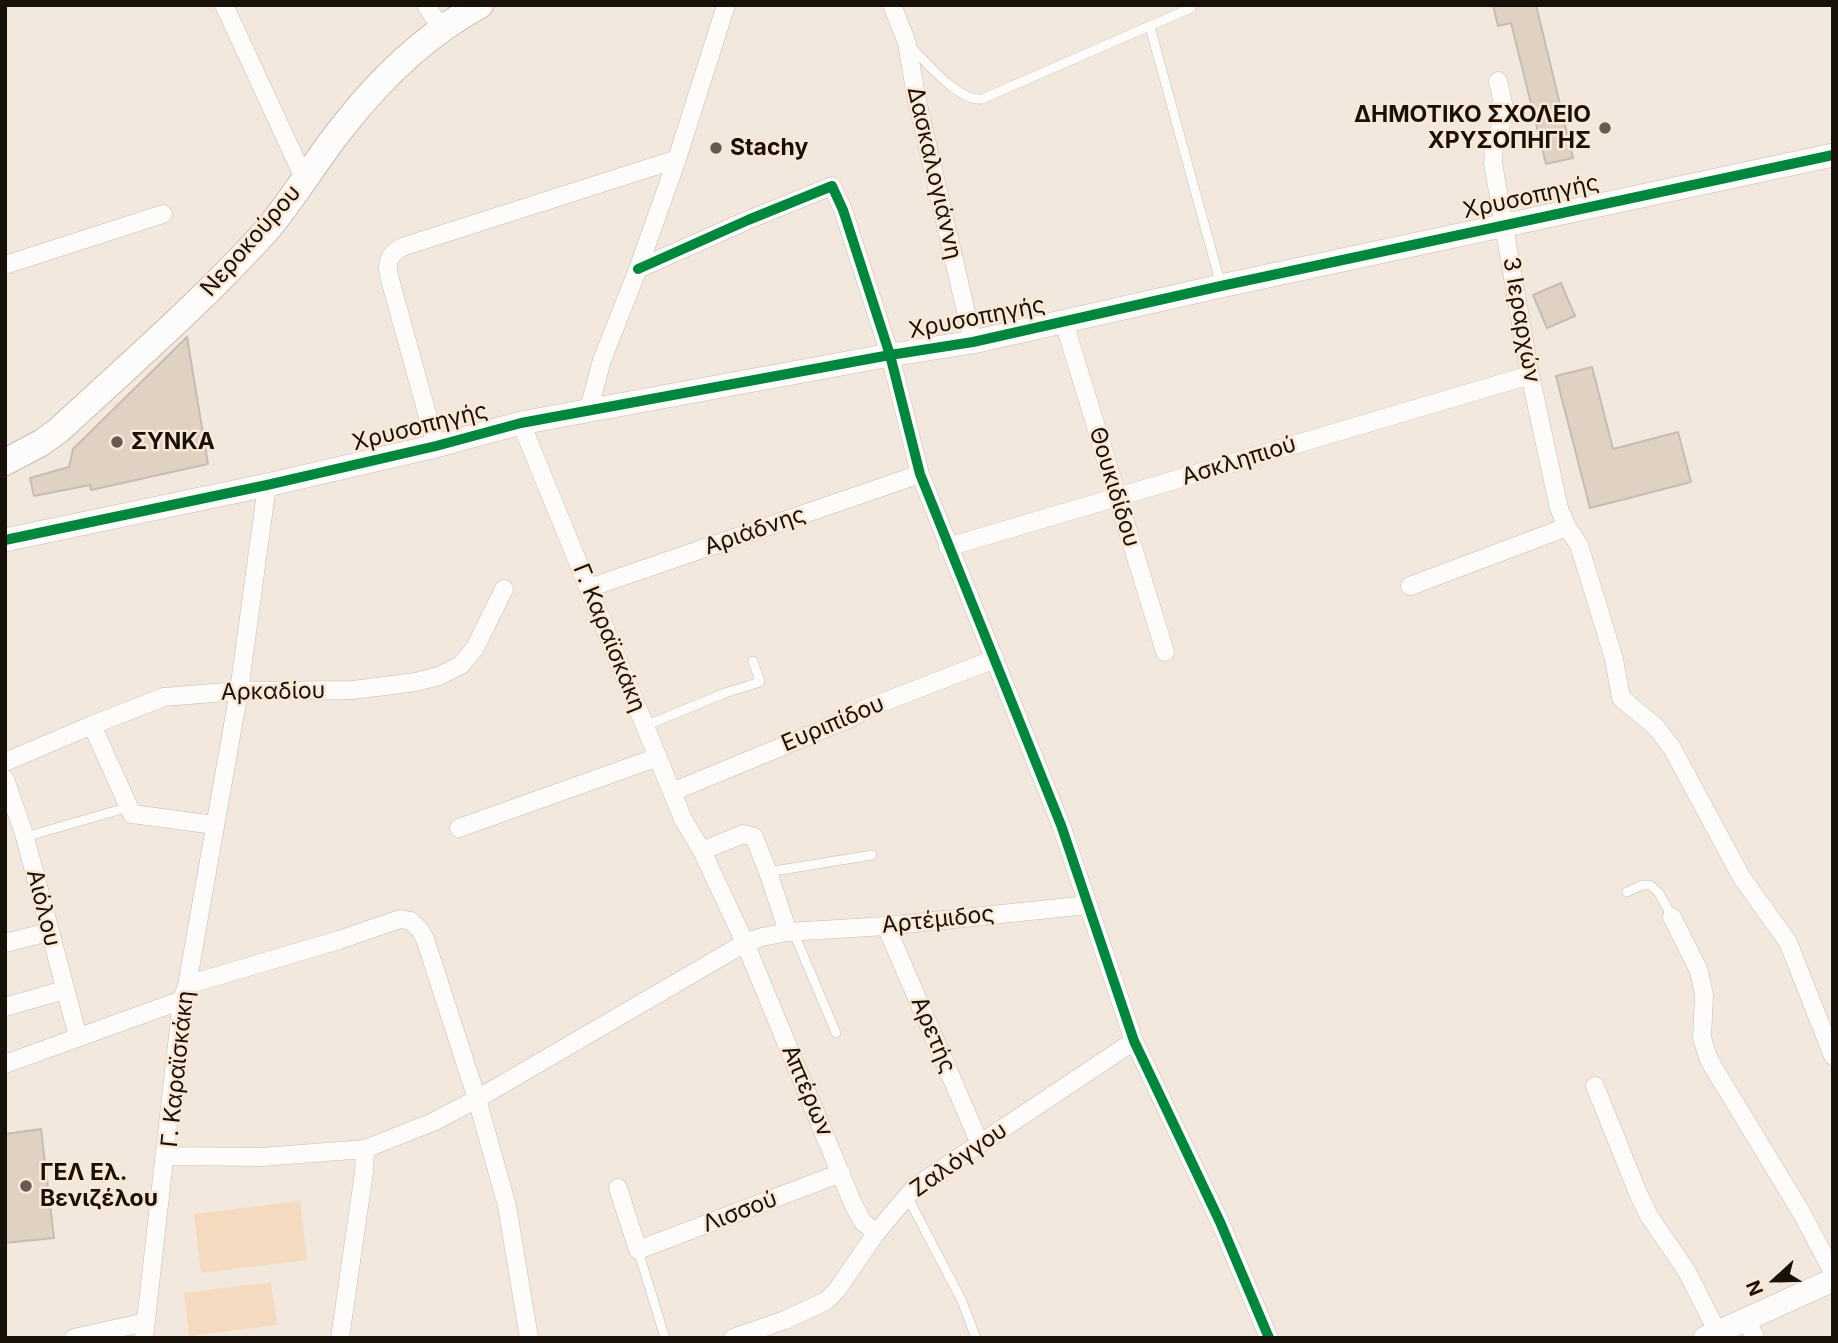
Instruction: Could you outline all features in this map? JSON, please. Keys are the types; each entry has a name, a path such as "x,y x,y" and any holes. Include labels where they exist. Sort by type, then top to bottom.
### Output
{"main road":[{"name":"Νεροκούρου","path":"5,462 59,430 205,295 267,229 373,90 441,29 480,5"}],"street":[{"path":"224,5 305,180"},
{"path":"426,5 441,29"},
{"path":"588,412 602,360 638,270 677,159 726,5"},
{"name":"Δασκαλογιάννη","path":"892,5 906,43 915,96 973,342"},
{"name":"3 Ιεραρχών","path":"1498,81 1505,113 1494,145 1493,163 1530,375 1565,523 1583,558 1614,659 1621,698 1656,727 1672,747 1742,878 1788,942 1833,1056"},
{"name":"Χρυσοπηγής","path":"5,540 267,485 436,446 521,423 973,342 1505,224 1833,155"},
{"path":"436,446 389,276 387,263 392,253 402,247 677,159"},
{"path":"638,270 832,186 843,211 890,355 920,474 1061,825 1134,1041 1220,1222 1269,1338"},
{"path":"5,265 163,214"},
{"name":"Θουκιδίδου","path":"1064,322 1165,652"},
{"name":"Ασκληπιού","path":"948,547 1530,375"},
{"name":"Γ. Καραϊσκάκη","path":"521,423 683,819 702,851 745,943"},
{"name":"Αριάδνης","path":"589,588 920,474"},
{"name":"Γ. Καραϊσκάκη","path":"267,485 239,691 184,993 164,1156 262,1157 365,1149 433,1122 477,1099 745,943 790,931"},
{"path":"1410,586 1565,523"},
{"name":"Αρκαδίου","path":"5,762 164,697 239,691 353,690 416,682 439,676 461,665 475,648 504,589"},
{"name":"Ευριπίδου","path":"672,792 851,718 863,710 995,659"},
{"path":"92,725 131,811 215,825"},
{"path":"459,828 658,757"},
{"name":"Αιόλου","path":"5,779 24,837 78,1038"},
{"path":"702,851 748,834 757,842 790,931"},
{"name":"Αρτέμιδος","path":"790,931 886,926 1088,905"},
{"path":"1672,917 1699,971 1704,995 1702,1038 1709,1060 1801,1212 1833,1272"},
{"path":"5,1064 78,1038 184,993 400,919 411,921 425,939 477,1099 507,1206 529,1338"},
{"name":"Αρετής","path":"886,926 980,1144"},
{"path":"5,943 48,932"},
{"name":"Απτέρων","path":"745,943 854,1206 863,1222 876,1233"},
{"path":"5,1007 64,990"},
{"name":"Ζαλόγγου","path":"733,1338 785,1320 827,1301 876,1233 907,1196 931,1175 1134,1041"},
{"path":"1595,1086 1638,1193 1649,1216 1686,1270 1711,1335 1751,1329 1833,1280"},
{"path":"340,1338 365,1149"},
{"path":"74,1338 145,1330 164,1156"},
{"name":"Λισσού","path":"638,1250 841,1173"},
{"path":"618,1188 638,1250"}],"lane":[{"path":"906,43 952,86 974,100 991,96 1191,8"},
{"path":"1150,27 1222,286"},
{"path":"645,726 725,693 760,682 753,662"},
{"path":"24,837 131,811"},
{"path":"768,872 872,855"},
{"path":"1627,892 1642,885 1650,885 1659,893 1672,917"},
{"path":"790,931 836,1033"},
{"path":"907,1196 962,1301 976,1338"},
{"path":"638,1250 665,1338"}],"shaded area":[{"path":"300,1201 307,1260 201,1273 194,1214"},
{"path":"271,1282 277,1325 189,1336 184,1293"}],"building":[{"path":"1493,5 1536,5 1573,158 1546,164 1511,23 1498,26"},
{"path":"1561,283 1575,316 1547,328 1533,295"},
{"path":"187,337 208,464 91,490 90,485 34,496 30,478 69,467 73,449"},
{"path":"1592,367 1613,449 1678,432 1691,482 1590,508 1556,376"},
{"name":"ΓΕΛ Ελ. Βενιζέλου","path":"41,1129 54,1238 5,1243 5,1134"}],"cycle path":[{"path":"5,540 267,485 436,446 521,423 973,342 1833,155"},
{"path":"638,269 832,186 843,210 890,355 920,474 1061,825 1134,1041 1220,1222 1269,1338"}],"place":[{"name":"ΔΗΜΟΤΙΚΟ ΣΧΟΛΕΙΟ ΧΡΥΣΟΠΗΓΗΣ","path":"1605,128"},
{"name":"Stachy","path":"716,148"},
{"name":"ΣΥΝΚΑ","path":"117,442"},
{"name":"ΓΕΛ Ελ. Βενιζέλου","path":"26,1186"}]}
